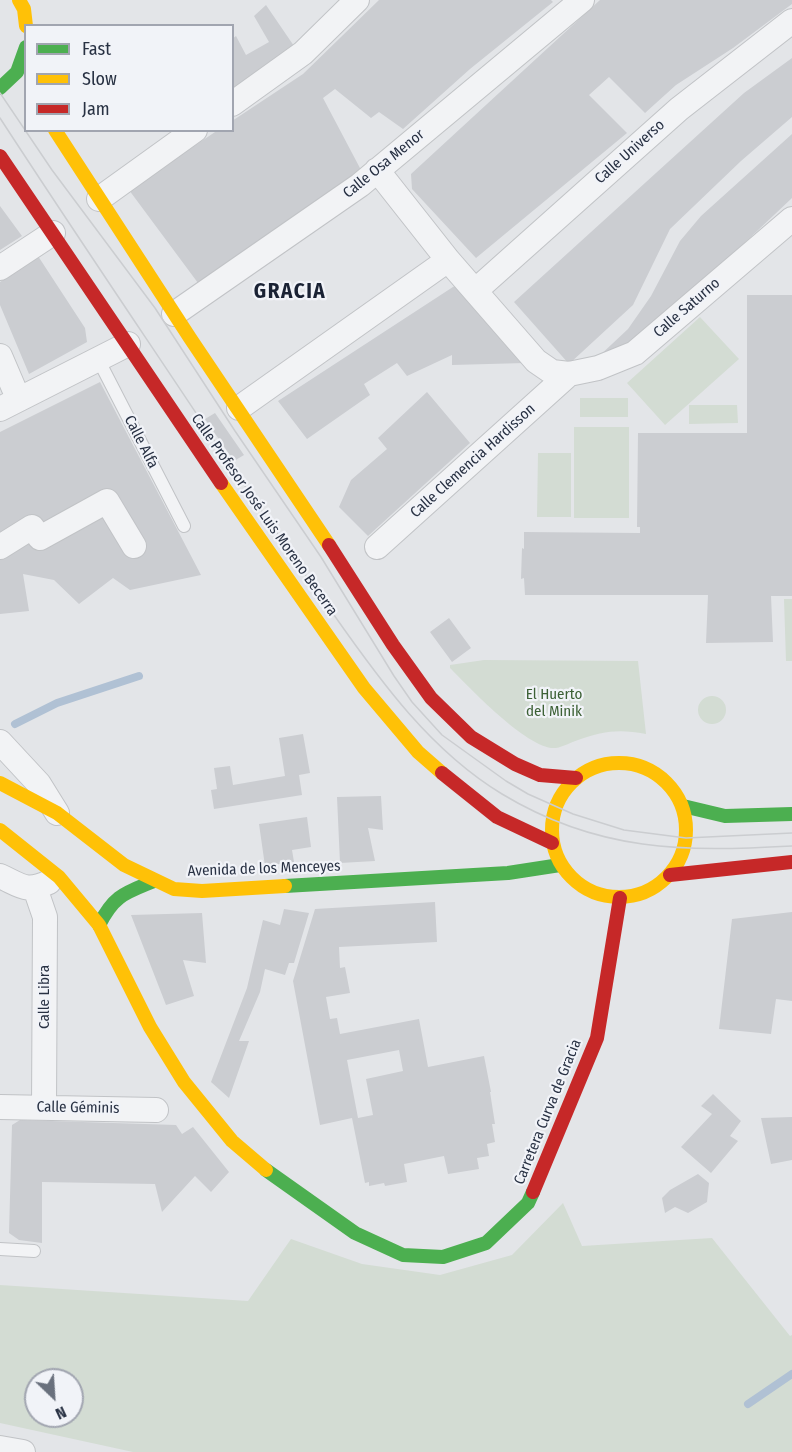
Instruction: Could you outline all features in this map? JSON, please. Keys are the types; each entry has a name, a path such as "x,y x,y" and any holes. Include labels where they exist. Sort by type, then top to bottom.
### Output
{"main road":[{"path":"19,0 24,9 26,24"},
{"path":"0,88 17,72 24,53"},
{"path":"17,72 24,82"},
{"path":"56,132 174,314 302,502 393,645 431,698 471,737 515,764 540,774 576,778"},
{"name":"Calle Profesor José Luis Moreno Becerra","path":"0,156 255,533 364,688 418,752 458,788 497,817 552,843"},
{"path":"620,762 645,767 666,781 683,806 687,825 685,849 670,875 655,888 620,898 596,894 575,883 560,865 552,843 551,819 576,778 590,768 620,762"},
{"name":"Avenida de los Menceyes","path":"0,783 57,813 124,865 174,889 202,891 508,873 560,865"},
{"path":"683,806 724,816 792,814"},
{"path":"0,830 67,874 99,925 115,898 154,881"},
{"path":"670,875 792,862"},
{"path":"101,866 124,865"},
{"name":"Carretera Curva de Gracia","path":"99,925 150,1027 184,1082 232,1141 263,1168 355,1233 404,1255 443,1257 486,1243 528,1203 597,1038 620,898"}],"street":[{"path":"234,103 303,53 357,0"},
{"name":"Calle Osa Menor","path":"174,314 360,185 573,3"},
{"name":"Calle Universo","path":"475,291 679,109 792,21"},
{"path":"99,199 192,132"},
{"path":"377,170 448,260 536,362 552,372 569,374"},
{"name":"Calle Saturno","path":"569,374 598,368 635,353 792,219"},
{"path":"0,268 53,233"},
{"path":"238,408 448,260"},
{"path":"0,356 9,404 128,345"},
{"name":"Calle Clemencia Hardisson","path":"377,547 569,374"},
{"path":"0,546 32,527 40,538 107,501 134,546"},
{"path":"0,742 39,784 57,813"},
{"path":"0,876 26,888 35,888 67,874"},
{"name":"Calle Libra","path":"35,888 45,917 44,1107"},
{"name":"Calle Géminis","path":"0,1107 156,1110"},
{"path":"0,1448 23,1452"}],"lane":[{"name":"Calle Alfa","path":"98,359 184,526"},
{"path":"0,1248 34,1251"}],"green space":[{"path":"700,317 739,359 665,425 627,383"},
{"path":"580,398 628,398 628,417 580,417"},
{"path":"689,405 737,405 738,423 689,424"},
{"path":"574,427 629,427 629,518 574,518"},
{"path":"538,453 571,453 571,517 537,517"},
{"path":"784,599 792,599 792,661 786,661"},
{"name":"El Huerto del Minik","path":"484,660 638,661 646,734 611,732 587,737 556,748 544,746 500,716 450,668 450,665"},
{"path":"712,696 722,700 726,710 722,720 712,724 702,720 698,710 702,700"},
{"path":"563,1203 582,1246 712,1238 790,1336 792,1335 792,1452 133,1452 0,1423 0,1285 248,1301 291,1239 362,1264 440,1275 512,1255"}],"building":[{"path":"379,0 551,0 553,2 470,69 403,129 379,112 371,118 335,89 323,98 361,170 198,283 129,190 215,132 234,132 234,120 303,74"},
{"path":"600,0 792,0 792,4 733,48 676,85 645,113 609,77 589,95 627,133 476,258 412,189 411,174"},
{"path":"266,5 294,46 234,89 234,38 236,36 246,55 269,42 254,16"},
{"path":"792,58 792,117 741,161 670,229 633,305 569,364 514,302 744,93"},
{"path":"792,134 792,198 626,355 596,359 628,329 651,296 680,241 701,216"},
{"path":"0,206 22,236 0,250"},
{"path":"38,256 85,328 87,342 29,374 0,305 0,282"},
{"path":"456,285 525,363 452,365 452,355 407,376 397,363 364,384 370,395 307,439 278,401"},
{"path":"747,295 792,295 792,596 771,596 773,642 706,643 708,595 525,595 524,578 521,579 524,532 640,533 640,527 637,527 638,433 747,433"},
{"path":"100,382 201,575 130,590 113,578 79,604 54,580 23,574 29,611 0,614 0,432"},
{"path":"427,392 470,443 368,536 339,507 351,480 387,449 378,438"},
{"path":"215,413 244,455 234,461 205,419"},
{"path":"449,618 471,648 452,662 430,632"},
{"path":"303,734 310,773 299,775 302,795 214,809 211,790 217,789 214,768 230,766 233,785 285,776 279,738"},
{"path":"381,796 383,830 368,828 375,861 340,863 337,797"},
{"path":"307,817 311,847 292,850 294,862 265,866 259,824"},
{"path":"435,902 437,942 339,947 340,968 345,967 350,993 326,997 330,1019 337,1018 340,1034 419,1019 428,1067 484,1056 491,1092 495,1142 487,1144 489,1156 477,1158 479,1169 448,1174 444,1156 404,1164 407,1182 369,1186 369,1182 365,1183 352,1118 320,1125 293,981 315,909","holes":["399,1050 403,1071 366,1079 373,1115 358,1118 347,1060"]},
{"path":"284,909 309,913 294,963 289,963 285,975 265,969 260,992 239,1041 249,1041 229,1098 211,1082 247,988 263,920 280,925"},
{"path":"792,912 792,1001 776,999 771,1034 719,1029 732,919"},
{"path":"202,913 206,963 183,960 194,996 166,1005 131,915"},
{"path":"713,1094 741,1121 730,1136 738,1141 711,1173 681,1147 712,1114 701,1106"},
{"path":"792,1117 792,1160 771,1164 761,1118"},
{"path":"20,1120 176,1125 182,1134 193,1127 229,1172 211,1192 195,1176 162,1212 155,1184 42,1182 42,1243 19,1240 9,1233 12,1125"},
{"path":"698,1174 709,1183 707,1202 688,1213 675,1207 665,1213 662,1198 670,1190"}],"waterway":[{"path":"15,724 57,703 139,676"},
{"path":"748,1404 792,1374"}],"tram line":[{"path":"0,93 24,129"},
{"path":"0,118 320,596 389,690 409,714 452,757 476,777 502,794 538,813 607,838 642,844 715,849 792,846"},
{"path":"26,132 155,308 321,557 394,676 412,702 442,735 528,794 573,814 624,830 686,838 792,833"}],"traffic: fast":[{"path":"0,88 17,72 24,53"},
{"path":"683,806 725,816 792,814"},
{"path":"285,886 508,873 560,865"},
{"path":"99,925 110,907 121,896 154,881"},
{"path":"266,1170 355,1233 403,1255 443,1257 486,1243 528,1203 533,1192"}],"traffic: slow":[{"path":"19,0 24,9 26,24"},
{"path":"56,132 190,338 329,545"},
{"path":"221,483 364,688 418,752 442,773"},
{"path":"619,763 645,768 667,782 681,804 686,830 681,856 667,878 645,892 619,897 593,892 571,878 557,856 552,830 557,804 571,782 593,768 619,763"},
{"path":"0,783 57,813 124,865 174,889 202,891 285,886"},
{"path":"0,830 59,877 99,925 150,1027 184,1082 232,1141 266,1170"}],"traffic: jam":[{"path":"0,156 221,483"},
{"path":"329,545 393,645 431,698 471,737 515,764 540,775 576,778"},
{"path":"442,773 497,817 552,843"},
{"path":"670,875 792,862"},
{"path":"533,1192 597,1038 620,898"}],"district":[{"name":"GRACIA","path":"290,292"}]}
